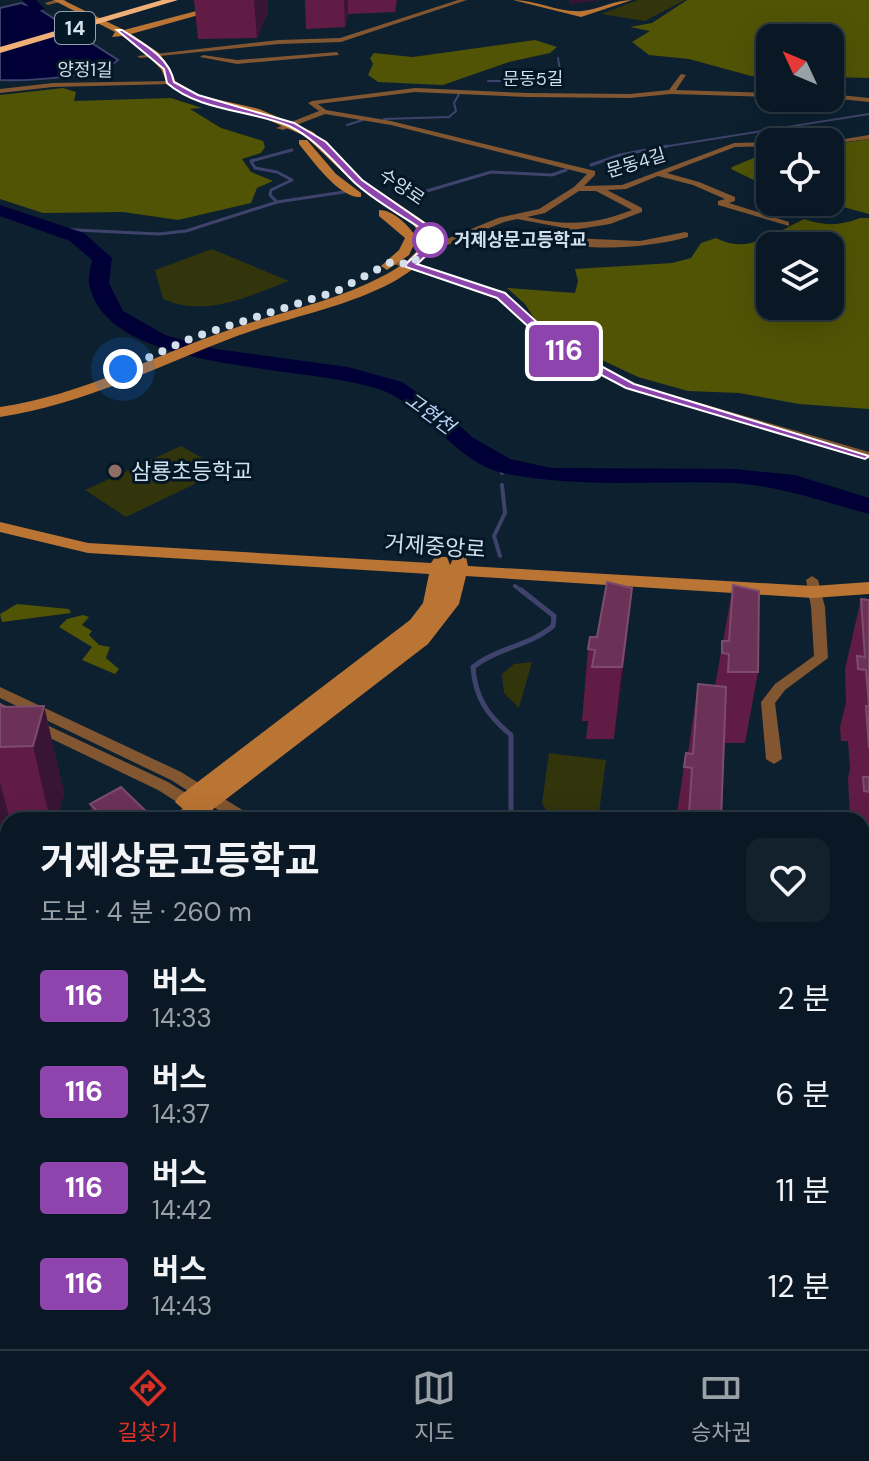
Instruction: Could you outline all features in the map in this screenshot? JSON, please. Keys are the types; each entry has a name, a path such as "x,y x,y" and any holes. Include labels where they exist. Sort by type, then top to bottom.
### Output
{"highway":[{"name":"14","path":"0,48 149,4 173,0"}],"street":[{"path":"118,32 237,0"},
{"path":"118,32 248,0"},
{"path":"118,32 147,55 279,42 341,40 464,0"},
{"path":"517,0 581,14 628,0"},
{"path":"530,0 582,11 618,0"},
{"path":"55,1 118,32 168,69 165,84"},
{"path":"168,53 237,62 337,54"},
{"path":"671,92 683,75"},
{"name":"양정1길","path":"0,91 73,84 165,84"},
{"name":"수양로","path":"165,84 195,97 286,126 323,144 359,182 424,227 430,240 425,251"},
{"name":"문동5길","path":"324,112 312,103 415,90 630,96 671,92 756,95"},
{"path":"844,97 869,100"},
{"path":"0,412 92,393 212,341 350,296 410,265 425,251 515,217 542,211 577,189 592,173 391,123 324,112 286,126"},
{"name":"수양로","path":"286,126 309,147 332,176 400,224 411,238 405,252 393,261"},
{"path":"844,140 869,137"},
{"name":"문동4길","path":"577,189 623,187 734,145 756,144"},
{"path":"658,174 683,178 709,188 732,199 721,203 786,224"},
{"path":"515,217 576,227 603,226 639,210 600,190"},
{"path":"576,227 564,240 619,246 663,242 685,235"},
{"path":"0,405 82,388 194,337 337,291 393,261 501,295 558,348 630,386 869,456"},
{"name":"거제중앙로","path":"0,515 98,537 449,573 869,588"},
{"name":"거제중앙로","path":"0,527 88,548 386,567 431,577 449,573 492,574 812,586 869,576"},
{"path":"175,812 199,807 421,640 437,625 450,604 449,573"},
{"path":"774,759 768,702 780,687 821,658 818,607 812,586"},
{"path":"0,692 176,776 199,807"},
{"path":"0,708 163,786 199,807"}],"shaded area":[{"path":"638,0 685,0 645,21 601,14"},
{"path":"687,0 869,0 869,78 844,77 844,24 756,24 756,76 751,76 689,59 649,55 632,42 650,31 630,27 652,23"},
{"path":"21,3 39,9 118,60 79,75 0,80 0,8"},
{"path":"535,40 557,47 550,53 509,62 443,85 378,82 368,75 373,64 370,58 374,53 413,57"},
{"path":"63,88 76,92 74,101 171,98 202,108 190,109 221,128 263,141 265,147 261,153 242,159 251,172 273,181 257,188 251,203 178,220 123,212 43,213 0,199 0,95"},
{"path":"869,139 869,214 844,207 844,143"},
{"path":"756,157 756,181 731,169"},
{"path":"869,218 869,409 799,404 739,393 688,391 638,377 568,344 535,320 525,304 507,288 575,293 578,281 575,269 672,263 691,258 701,243 716,238 727,243 756,241 756,320 844,320 844,232 780,232 804,219 839,224"},
{"path":"212,249 289,281 211,306 179,304 163,299 155,270"},
{"path":"181,446 224,470 126,517 85,490"},
{"path":"17,604 69,609 71,613 2,622 0,614"},
{"path":"83,615 89,617 82,625 92,631 89,635 99,645 110,647 106,658 119,669 115,674 82,660 92,647 59,627 67,619"},
{"path":"532,662 519,708 504,693 502,674 514,664"},
{"path":"549,753 606,760 599,812 547,812 542,803"}],"building":[{"path":"607,582 632,588 622,667 592,667 595,650 588,649 590,637 597,637"},
{"path":"733,585 759,591 758,672 728,672 729,654 722,653 722,641 729,641"},
{"path":"861,599 869,600 869,706 866,670 858,669 857,656 865,657"},
{"path":"698,684 726,687 721,812 689,812 692,768 684,767 686,753 693,754"},
{"path":"0,704 3,707 44,706 33,746 0,747"},
{"path":"866,706 869,706 869,748"},
{"path":"863,777 869,777 869,792 864,791"},
{"path":"121,787 147,812 98,812 90,804"}],"waterway":[{"path":"28,0 39,9"},
{"path":"488,81 535,81 535,76 560,70 558,58"},
{"path":"384,119 449,117 456,111 454,103 459,94"},
{"path":"659,147 869,114"},
{"path":"347,125 363,120"},
{"path":"659,147 667,146"},
{"path":"591,165 620,155 659,147"},
{"path":"277,202 270,195 271,190 292,180 277,172 255,168 251,161 292,150"},
{"path":"410,196 491,172 552,175 566,170"},
{"path":"277,202 344,192"},
{"path":"55,229 159,234 186,231 277,202"},
{"name":"고현천","path":"0,210 77,237 102,258 99,283 115,315 157,340 215,355 348,374 394,387 436,416 464,442 502,465 551,475 735,476 795,483 869,506"},
{"name":"고현천","path":"502,465 502,473"},
{"path":"500,556 494,536 505,513 502,485"},
{"path":"515,586 523,592"},
{"path":"511,812 511,735 484,706 473,667 553,626 554,616 521,590"}],"bus line":[{"name":"116","path":"119,31 153,54 168,69 169,79 176,87 195,97 255,111 292,125 323,144 359,182 424,227 430,240 425,251 410,265 501,295 558,348 630,386 869,456"}],"place":[{"name":"거제상문고등학교","path":"430,240"},
{"name":"삼룡초등학교","path":"115,471"}],"route":[{"path":"123,369 194,337 337,291 367,278 393,261 410,265 425,251 430,240"}]}
